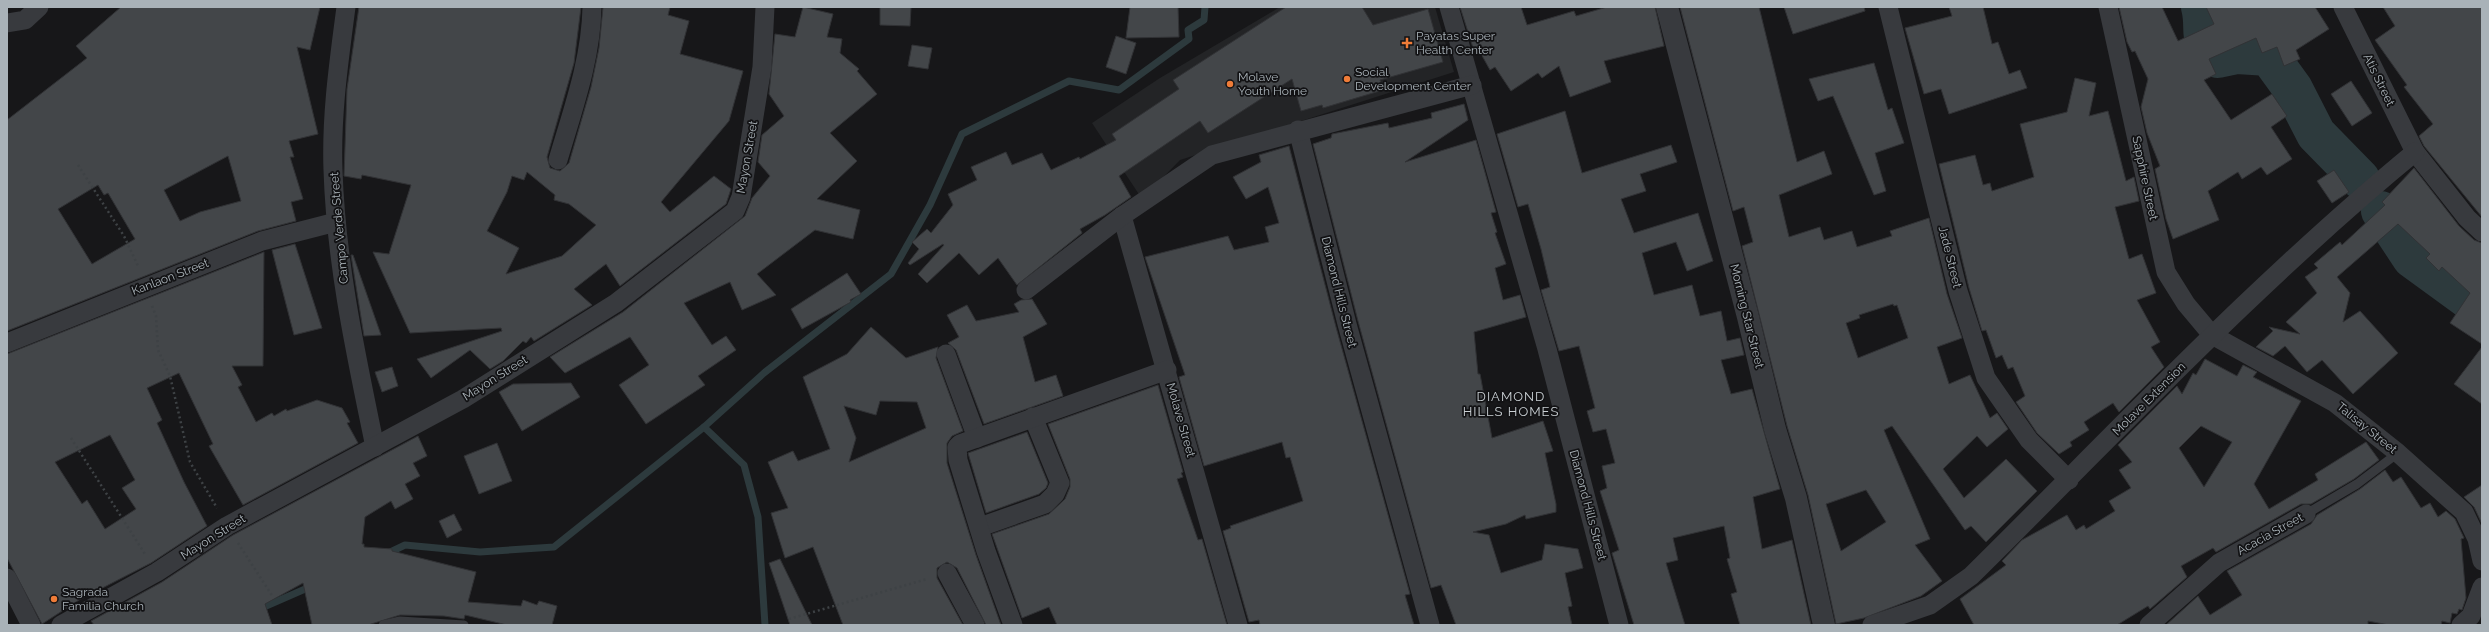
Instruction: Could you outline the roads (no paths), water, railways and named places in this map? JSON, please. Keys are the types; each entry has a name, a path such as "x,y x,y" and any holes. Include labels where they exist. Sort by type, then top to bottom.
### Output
{"street":[{"path":"16,22 39,7"},
{"name":"Campo Verde Street","path":"346,7 336,76 333,168 336,222 346,306 375,447"},
{"path":"558,160 586,67 592,35 592,7"},
{"name":"Mayon Street","path":"61,625 157,572 227,526 462,399 616,303 735,212 741,197 762,67 764,7"},
{"name":"Diamond Hills Street","path":"1449,7 1547,349 1619,625"},
{"name":"Morning Star Street","path":"1667,7 1748,317 1775,429 1796,498 1824,625"},
{"name":"Jade Street","path":"1888,7 1958,291 1986,378 2029,440 2069,480"},
{"name":"Sapphire Street","path":"2108,7 2166,272 2186,304 2212,335"},
{"name":"Atis Street","path":"2343,7 2415,152 2468,218 2482,232"},
{"path":"1026,290 1122,216 1212,154 1472,85"},
{"name":"Diamond Hills Street","path":"1298,130 1346,324 1430,625"},
{"name":"Molave Extension","path":"1872,625 1930,605 1971,576 2069,480 2212,335 2371,189 2415,152"},
{"name":"Molave Street","path":"1122,216 1167,370 1238,625"},
{"name":"Kanlaon Street","path":"7,343 262,241 336,222"},
{"name":"Talisay Street","path":"2212,335 2335,403 2398,453 2464,512 2477,539 2482,561"},
{"path":"946,354 977,438"},
{"path":"1013,625 986,551 980,527 958,460 957,447 960,444 1033,417 1167,370"},
{"path":"980,527 1045,504 1055,494 1060,483 1033,417"},
{"name":"Acacia Street","path":"2148,625 2219,563 2306,514"},
{"path":"947,573 975,625"},
{"path":"7,578 31,625"},
{"path":"2471,622 2482,587"}],"lane":[{"name":"Acacia Street","path":"2306,514 2357,484 2398,453"},
{"path":"383,625 400,621 464,625"}],"waterway":[{"path":"765,625 758,517 744,465 704,427 764,373 891,274 930,205 962,134 1069,81 1119,90 1189,39 1188,30 1204,20 1205,7"},
{"path":"2201,7 2205,40 2211,52 2218,58 2237,54 2269,56 2293,89 2316,134 2360,179"},
{"path":"2381,211 2412,258 2482,309"},
{"path":"384,555 405,545 480,552 554,547 704,427"},
{"path":"257,610 312,586"}],"place":[{"name":"Payatas Super Health Center","path":"1407,43"},
{"name":"Social Development Center","path":"1347,79"},
{"name":"Molave Youth Home","path":"1230,84"},
{"name":"Sagrada Familia Church","path":"54,599"}],"district":[{"name":"DIAMOND HILLS HOMES","path":"1511,404"}]}
